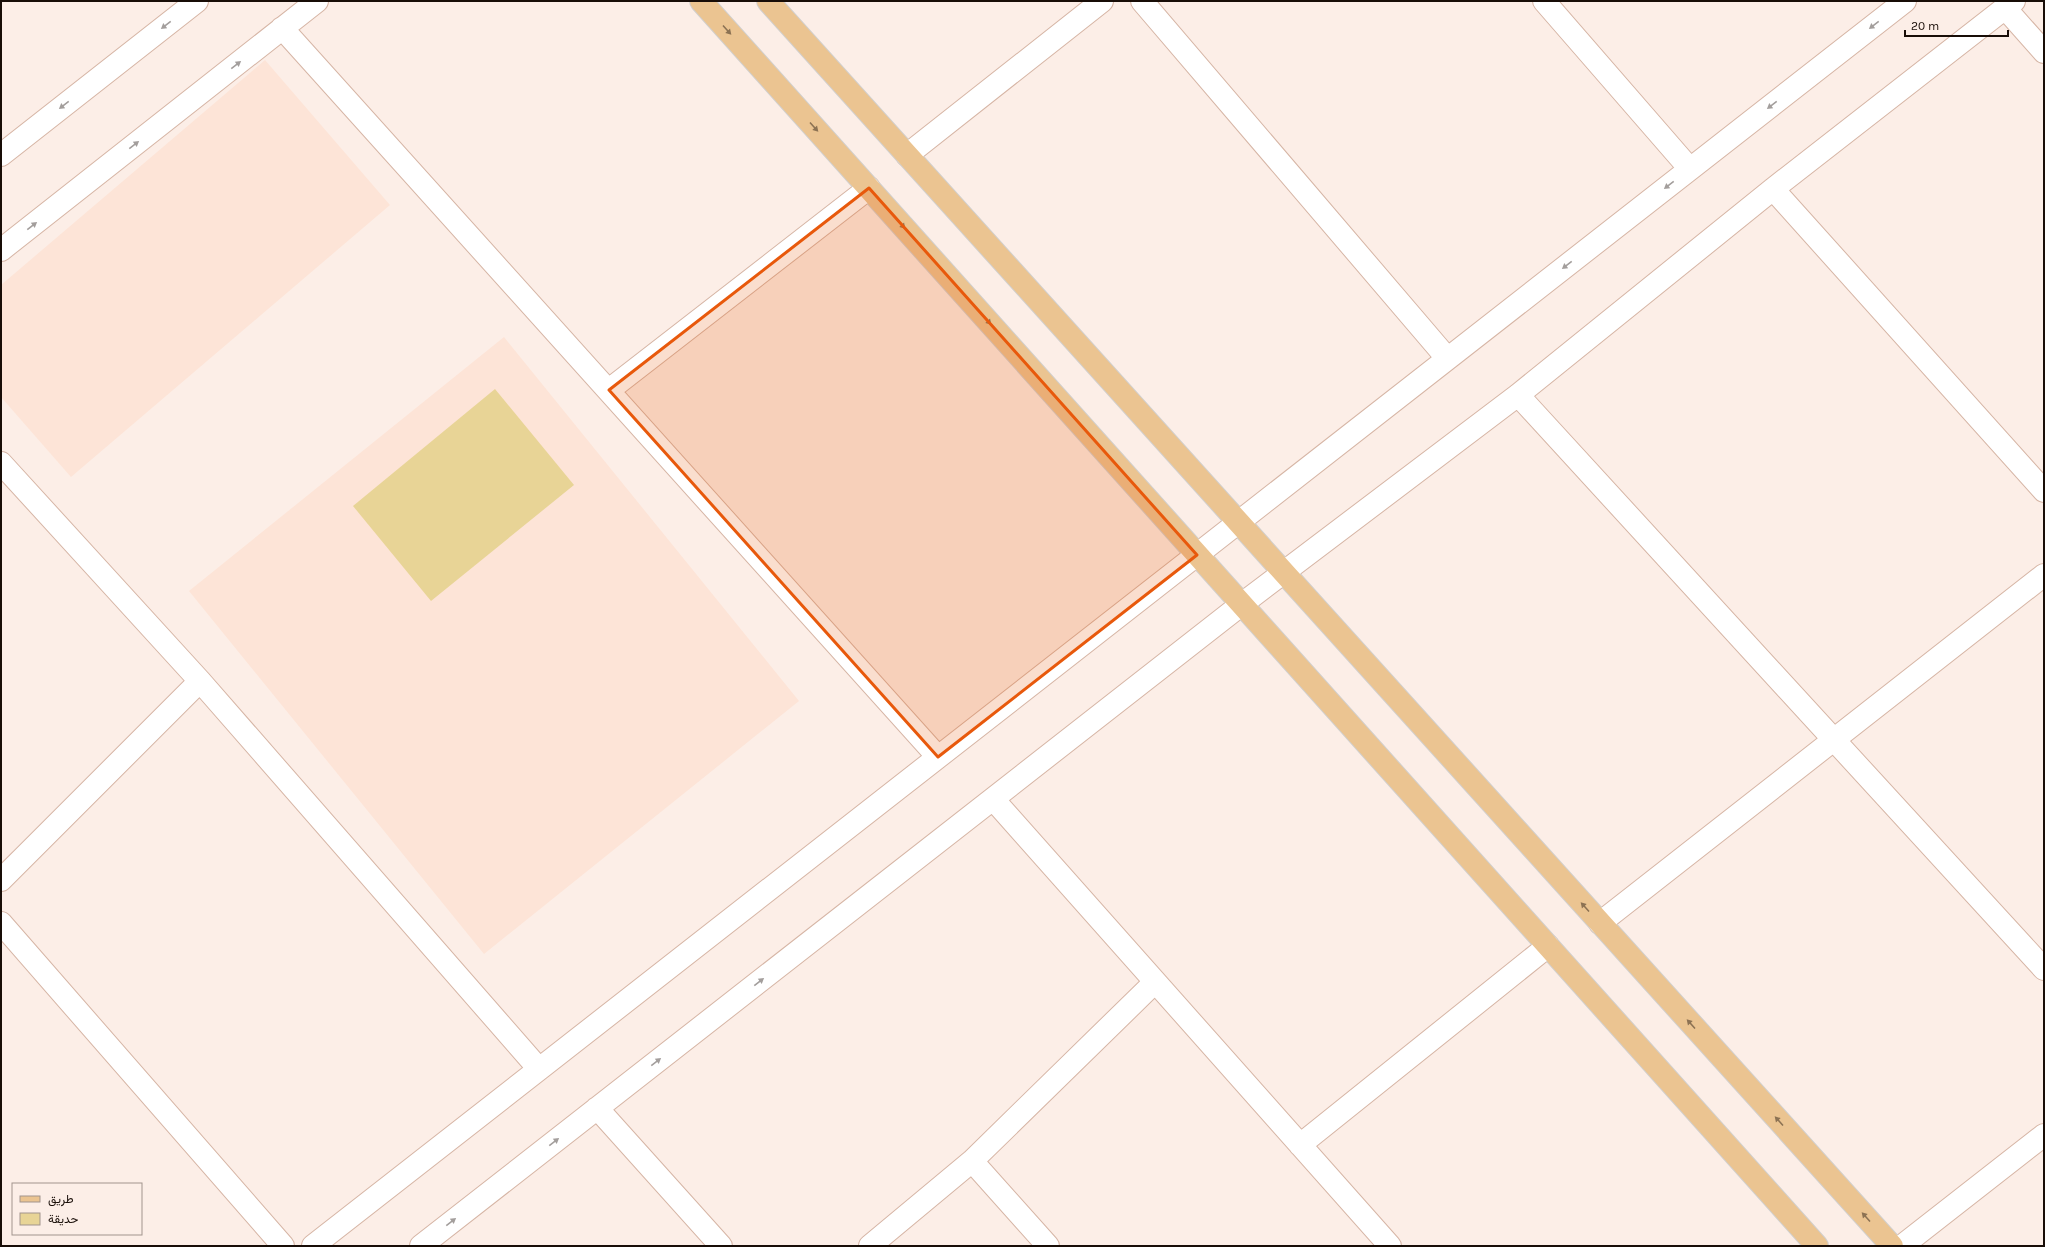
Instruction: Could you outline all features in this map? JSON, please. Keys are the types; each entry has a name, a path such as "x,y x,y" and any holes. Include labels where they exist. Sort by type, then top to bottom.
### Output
{"main road":[{"path":"701,1 1817,1246"},
{"path":"768,1 1892,1246"}],"street":[{"path":"1,155 196,1"},
{"path":"1,250 317,1"},
{"path":"907,155 1102,1"},
{"path":"1142,1 1447,358"},
{"path":"1544,1 1690,169"},
{"path":"313,1246 1905,1"},
{"path":"421,1246 1242,604 1518,395 1773,189 2010,5 2044,52"},
{"path":"282,28 938,757"},
{"path":"609,390 869,188"},
{"path":"1773,189 2044,491"},
{"path":"1518,395 2044,969"},
{"path":"1,463 200,681 539,1069"},
{"path":"1600,923 2044,575"},
{"path":"1,880 200,681"},
{"path":"993,799 1390,1246"},
{"path":"1,923 283,1246"},
{"path":"1300,1145 1548,946"},
{"path":"870,1246 972,1161 1155,982"},
{"path":"597,1108 721,1246"},
{"path":"1902,1246 2044,1135"},
{"path":"972,1161 1048,1246"}],"highlighted area":[{"path":"869,188 1197,555 938,757 609,390"}],"shaded area":[{"path":"265,60 390,205 71,477 1,397 1,285"},
{"path":"504,337 799,701 484,954 189,591"}],"green space":[{"path":"495,389 574,485 431,601 353,506"}]}
